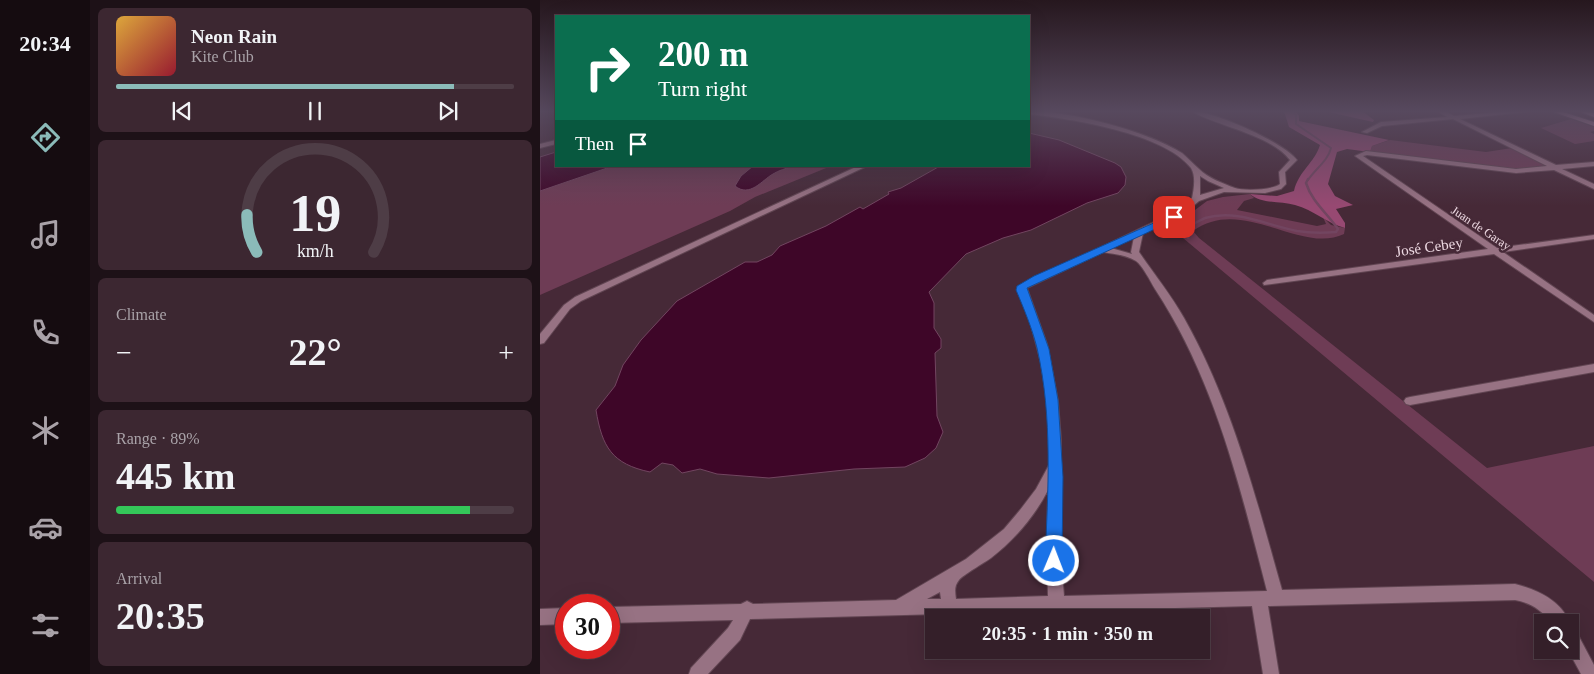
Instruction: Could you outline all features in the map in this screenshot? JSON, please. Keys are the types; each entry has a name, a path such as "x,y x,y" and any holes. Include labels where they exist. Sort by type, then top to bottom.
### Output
{"street":[{"path":"540,146 554,142"},
{"path":"1153,142 1171,151 1216,183 1234,189"},
{"path":"1057,605 1053,578 1054,424 1048,370 1036,326 1022,286 1139,234 1180,213 1196,199 1214,192 1234,189 1266,191 1279,188 1282,184 1282,172 1294,158 1266,142"},
{"path":"1503,142 1594,188"},
{"name":"Juan de Garay","path":"1555,168 1508,171 1366,153 1359,154 1360,158 1594,319"},
{"path":"1555,168 1594,164"},
{"path":"540,341 567,307 578,299 862,167"},
{"path":"1194,169 1196,199"},
{"path":"1139,234 1135,252 1179,318 1209,380 1244,478 1277,598"},
{"name":"José Cebey","path":"1267,283 1594,237"},
{"path":"1100,250 1119,252 1139,260"},
{"path":"1410,401 1594,368"},
{"path":"899,607 953,577 985,556 1012,532 1044,489 1054,466"},
{"path":"950,606 947,590 953,577"},
{"path":"620,615 1515,592 1541,600 1554,614"},
{"path":"1259,599 1271,674"},
{"path":"698,674 734,634 747,610"},
{"path":"540,617 555,616"},
{"path":"1579,654 1590,674"}],"shaded area":[{"path":"1030,142 1065,142 1115,163 1121,167 1126,177 1125,185 1118,193 1087,203 1031,230 1003,238 966,254 929,292 934,303 934,328 941,339 941,348 935,353 937,416 943,432 936,448 925,458 905,467 854,469 769,478 717,474 700,469 682,473 673,465 662,463 650,472 626,464 611,452 598,423 596,410 615,386 623,365 641,340 677,301 745,262 757,262 772,255 780,246 826,226 860,207 863,209 889,194 888,192 901,188 938,167 1030,167"},
{"path":"1316,142 1382,142 1372,146 1370,152 1347,149 1337,152 1328,184 1335,196 1353,205 1336,209 1345,223 1345,228 1302,207 1271,202 1250,194 1277,196 1294,191 1299,178 1318,151 1320,145"},
{"path":"1383,142 1410,142 1486,152 1512,148 1550,167 1513,169 1370,152 1372,146"},
{"path":"555,152 555,167 610,167 540,191 540,157"},
{"path":"610,167 829,167 755,197 730,211 540,295 540,191"},
{"path":"752,167 790,167 775,173 755,187 746,190 735,186 741,176"},
{"path":"1250,194 1254,198 1244,201 1237,210 1317,226 1326,224 1323,217 1331,225 1345,228 1344,234 1327,238 1309,237 1251,222 1231,219 1212,222 1193,231 1199,238 1487,468 1594,446 1594,582 1171,228 1207,201"}],"waterway":[{"path":"1308,180 1324,161 1331,148 1323,142"},
{"path":"1188,238 1184,229 1205,218 1229,215 1297,231 1316,233 1336,232 1338,229 1316,202 1309,190 1306,183 1308,179"}],"route":[{"path":"1054,561 1055,477 1052,400 1043,349 1022,286 1174,217"}]}
